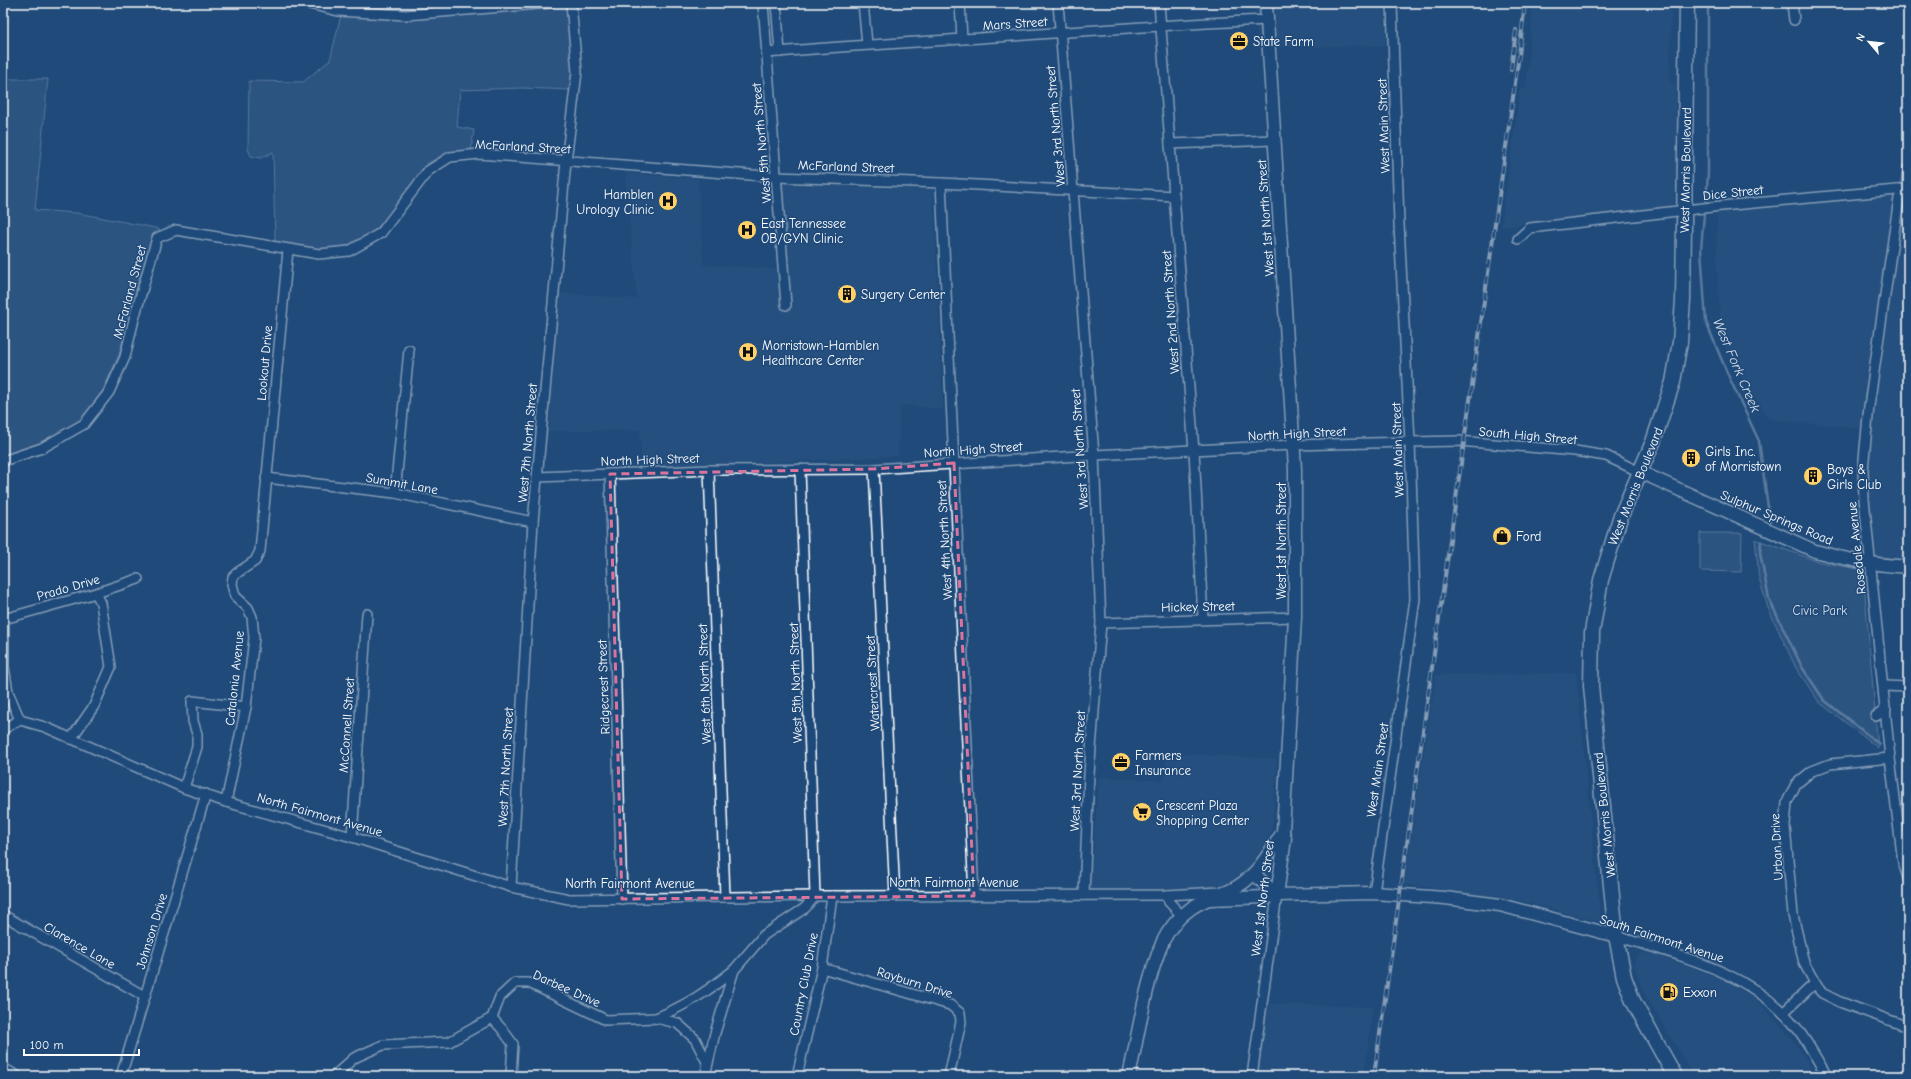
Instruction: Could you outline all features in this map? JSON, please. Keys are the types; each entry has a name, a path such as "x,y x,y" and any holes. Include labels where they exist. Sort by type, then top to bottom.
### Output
{"main road":[{"name":"West 1st North Street","path":"1266,3 1293,445 1296,531 1295,617 1283,832 1285,838 1277,895"},
{"name":"West Morris Boulevard","path":"1675,1076 1633,1001 1624,977 1616,936 1591,686 1592,632 1601,580 1620,518 1663,416 1676,369 1682,321 1687,3"},
{"name":"Sulphur Springs Road","path":"1640,472 1815,551 1841,559 1870,564 1908,567"},
{"path":"1129,1076 1155,962 1164,940 1182,916 1197,904 1230,891 1254,874 1261,866 1283,832"},
{"path":"1254,874 1277,895"},
{"path":"1210,899 1267,897 1277,895 1374,893"},
{"name":"South Fairmont Avenue","path":"1374,893 1445,898 1500,905 1616,936"}],"street":[{"path":"305,3 338,11 406,14 550,3"},
{"name":"West 7th North Street","path":"511,887 533,522 566,161 577,72 571,3"},
{"name":"West 5th North Street","path":"763,3 786,305"},
{"path":"776,3 780,52"},
{"path":"863,3 867,44"},
{"path":"960,3 962,39"},
{"name":"West 3rd North Street","path":"1058,3 1094,455 1101,623 1089,774 1084,895"},
{"name":"West 2nd North Street","path":"1159,3 1194,451 1203,619"},
{"name":"West Main Street","path":"1374,893 1415,599 1410,442 1399,224 1392,3"},
{"path":"1792,3 1794,20"},
{"name":"Mars Street","path":"766,53 867,44 962,39 1161,24 1267,20"},
{"path":"1170,144 1274,140"},
{"name":"McFarland Street","path":"3,461 42,448 84,424 109,392 125,357 157,238 176,230 319,254 349,251 381,233 428,170 450,158 479,154 777,176 942,183 1174,196"},
{"name":"Rosedale Avenue","path":"1908,168 1907,189 1899,198 1869,406 1863,470 1870,564 1884,686 1890,758 1904,863 1908,877"},
{"name":"West 4th North Street","path":"942,183 974,896"},
{"name":"Dice Street","path":"1518,239 1530,228 1907,189"},
{"name":"Lookout Drive","path":"266,478 288,250"},
{"path":"395,494 409,350"},
{"name":"South High Street","path":"1410,442 1459,441 1575,451 1606,456 1640,472"},
{"name":"North High Street","path":"538,477 709,470 874,469 1094,455 1293,445 1410,442"},
{"name":"West 5th North Street","path":"800,469 815,896"},
{"name":"Watercrest Street","path":"874,469 895,896"},
{"name":"West 6th North Street","path":"709,470 725,897"},
{"name":"Ridgecrest Street","path":"610,474 622,899"},
{"name":"Summit Lane","path":"266,478 395,494 533,522"},
{"name":"Catalonia Avenue","path":"226,802 246,708 254,638 252,617 248,608 235,596 232,584 233,577 255,561 260,551 266,478"},
{"name":"Prado Drive","path":"20,720 8,692 4,667 4,619 96,593 138,579"},
{"path":"71,739 94,706 111,667 101,603 96,593"},
{"name":"McConnell Street","path":"352,837 367,614"},
{"name":"Hickey Street","path":"1101,623 1295,617"},
{"path":"1884,686 1908,687"},
{"path":"184,788 197,747 197,734 193,721 192,701 246,708"},
{"path":"1876,716 1886,710"},
{"path":"3,729 20,720"},
{"name":"North Fairmont Avenue","path":"20,720 45,727 184,788 206,794 226,802 352,837 511,887 569,899 815,896 1167,895 1230,891"},
{"name":"Urban Drive","path":"1815,983 1804,963 1793,915 1785,826 1787,802 1796,784 1812,771 1830,764 1890,758"},
{"name":"Johnson Drive","path":"121,1076 206,794"},
{"path":"1900,832 1908,847"},
{"path":"1167,895 1169,902 1182,916"},
{"name":"West 1st North Street","path":"1252,1076 1277,895"},
{"name":"Darbee Drive","path":"656,1018 707,992 734,970 764,935 805,908 815,896"},
{"name":"Country Club Drive","path":"797,1076 822,968 832,896"},
{"name":"Clarence Lane","path":"3,915 144,996"},
{"name":"South Fairmont Avenue","path":"1616,936 1717,968 1754,988 1783,1013 1796,1028 1827,1076"},
{"name":"Rayburn Drive","path":"822,968 950,1005 960,1013 962,1022 949,1076"},
{"name":"Darbee Drive","path":"705,1076 707,1062 734,970"},
{"name":"Darbee Drive","path":"492,1018 500,997 515,982 529,983 606,1020 656,1018 677,1023 695,1039 707,1062"},
{"path":"1783,1013 1815,983 1822,993 1840,1002 1908,1027"},
{"path":"334,1076 354,1058 383,1045 449,1042 492,1018 513,1044 511,1076"},
{"path":"3,1068 17,1076"}],"highlighted area":[{"path":"954,463 974,896 622,899 610,474 874,469"}],"shaded area":[{"path":"1255,3 1384,3 1386,45 1258,48"},
{"path":"1533,3 1671,3 1670,82 1676,83 1676,174 1673,204 1665,208 1501,227 1520,90 1526,89"},
{"name":"Morristown-Hamblen Healthcare Center","path":"625,173 698,179 703,265 778,269 772,183 933,190 943,409 900,405 898,456 642,468 640,430 549,431 559,293 637,299"},
{"path":"1908,189 1908,567 1871,564 1864,499 1867,429 1769,419 1741,376 1726,347 1721,331 1717,266 1717,215 1721,206"},
{"path":"1576,673 1601,922 1519,900 1404,884 1436,675"},
{"path":"1168,753 1277,759 1272,829 1262,854 1242,875 1217,888 1184,892 1090,891 1099,777 1164,781"},
{"path":"1640,953 1652,954 1690,966 1722,979 1756,1000 1783,1028 1803,1054 1816,1076 1694,1076 1642,989 1634,964"},
{"path":"1262,1004 1373,1007 1364,1076 1252,1076"}],"green space":[{"path":"344,3 467,3 469,15 566,5 572,71 571,90 522,88 460,90 457,127 474,130 471,151 445,155 427,164 386,218 368,236 357,242 346,247 333,250 318,250 275,243 273,152 261,158 251,156 248,149 249,81 303,82 330,60"},
{"path":"3,79 48,79 35,210 77,213 156,228 161,231 151,244 143,271 140,275 119,355 102,392 81,420 39,443 3,455"},
{"path":"1700,533 1742,533 1741,572 1700,571"},
{"name":"Civic Park","path":"1755,539 1820,562 1863,570 1878,748 1819,702 1796,668 1768,608 1759,578"}],"waterway":[{"name":"West Fork Creek","path":"1706,202 1708,173 1708,3"},
{"name":"West Fork Creek","path":"1704,214 1701,249 1706,322 1728,375 1759,441 1770,522"},
{"name":"West Fork Creek","path":"1761,542 1760,553 1769,599 1802,667 1824,700 1879,744"}],"railway":[{"path":"1374,1076 1519,55 1525,3"},
{"path":"1511,70 1516,30"}],"place":[{"name":"State Farm","path":"1239,41"},
{"name":"Hamblen Urology Clinic","path":"668,201"},
{"name":"East Tennessee OB/GYN Clinic","path":"747,230"},
{"name":"Surgery Center","path":"847,294"},
{"name":"Morristown-Hamblen Healthcare Center","path":"748,352"},
{"name":"Girls Inc. of Morristown","path":"1691,458"},
{"name":"Boys & Girls Club","path":"1813,476"},
{"name":"Ford","path":"1502,536"},
{"name":"Farmers Insurance","path":"1121,762"},
{"name":"Crescent Plaza Shopping Center","path":"1142,812"},
{"name":"Exxon","path":"1669,992"}]}
